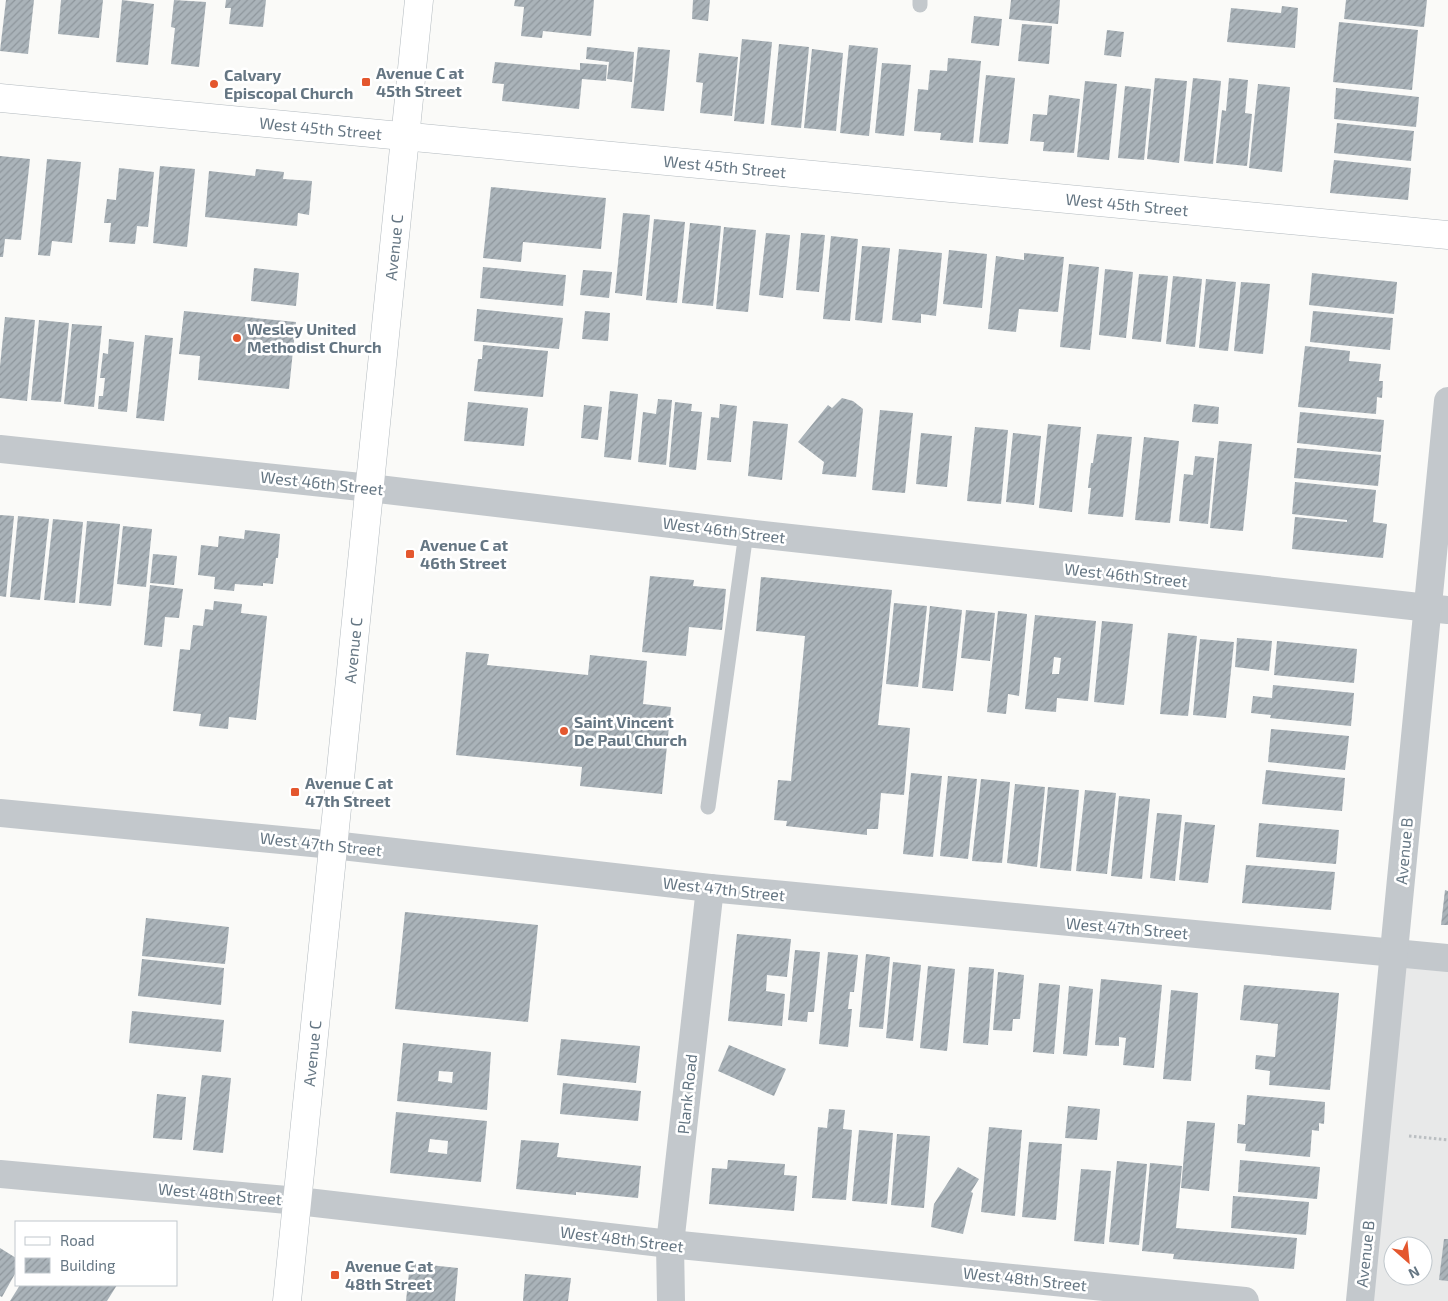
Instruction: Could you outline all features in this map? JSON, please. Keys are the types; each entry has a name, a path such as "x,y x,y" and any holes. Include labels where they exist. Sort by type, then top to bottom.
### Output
{"street":[{"name":"Avenue C","path":"287,1301 419,0"},
{"name":"West 45th Street","path":"0,98 1448,235"},
{"name":"Avenue B","path":"1360,1301 1395,953 1437,609 1448,401"},
{"name":"West 46th Street","path":"0,449 370,488 746,533 1437,609"},
{"name":"West 47th Street","path":"0,813 333,845 710,888 1448,958"},
{"name":"Plank Road","path":"671,1301 670,1244 710,888"},
{"name":"West 48th Street","path":"0,1174 298,1201 670,1244 1245,1301"}],"lane":[{"path":"708,808 746,533"}],"path":[{"path":"1409,1136 1448,1140"}],"shaded area":[{"path":"1395,953 1448,958 1448,1301 1360,1301"}],"building":[{"path":"6,0 34,0 28,54 0,51"},
{"path":"61,0 103,0 99,38 58,34"},
{"path":"122,0 154,4 148,65 116,62"},
{"path":"174,0 206,2 199,67 171,64 175,28 171,27"},
{"path":"226,0 266,0 263,27 229,24 231,8 225,8"},
{"path":"515,0 594,0 591,36 543,31 542,38 521,36 524,7 514,6"},
{"path":"693,0 710,0 708,21 692,19"},
{"path":"1011,0 1060,0 1058,24 1009,19"},
{"path":"1346,0 1427,0 1424,27 1344,19"},
{"path":"1282,6 1298,8 1295,48 1227,42 1231,8 1281,13"},
{"path":"974,16 1002,19 999,46 971,43"},
{"path":"1339,22 1418,30 1412,90 1333,82"},
{"path":"1022,24 1052,26 1049,64 1018,61"},
{"path":"1107,30 1124,32 1121,57 1104,55"},
{"path":"742,39 772,42 764,124 734,121"},
{"path":"779,44 809,47 801,128 771,125"},
{"path":"849,45 878,48 869,136 840,133"},
{"path":"587,47 634,52 632,82 607,79 609,62 586,59"},
{"path":"638,47 670,50 664,111 631,108"},
{"path":"812,49 843,53 836,131 804,128"},
{"path":"699,53 738,57 732,116 700,113 703,83 696,82"},
{"path":"948,58 981,61 973,143 940,140 941,133 914,131 918,89 928,90 930,70 947,71"},
{"path":"495,62 580,70 580,63 607,65 606,81 582,79 579,109 502,101 504,84 492,83"},
{"path":"882,63 911,65 904,136 875,133"},
{"path":"986,75 1015,78 1008,144 979,142"},
{"path":"1155,78 1187,81 1179,163 1147,159"},
{"path":"1193,78 1221,81 1213,164 1184,161"},
{"path":"1229,78 1248,80 1245,113 1252,114 1247,166 1216,163 1222,110 1226,111"},
{"path":"1085,81 1117,84 1109,160 1077,157"},
{"path":"1258,84 1290,87 1282,172 1249,168"},
{"path":"1125,86 1151,89 1144,160 1118,158"},
{"path":"1336,88 1419,97 1416,127 1334,119"},
{"path":"1049,95 1080,99 1074,153 1043,151 1044,142 1030,141 1033,114 1047,115"},
{"path":"1337,123 1414,131 1411,161 1334,153"},
{"path":"0,156 30,159 21,240 5,239 3,257 0,257"},
{"path":"47,159 81,162 72,243 52,241 50,256 38,255"},
{"path":"1334,160 1411,168 1408,200 1330,193"},
{"path":"160,166 195,169 187,247 153,243"},
{"path":"119,168 154,172 148,227 137,226 135,244 109,242 111,223 104,223 107,199 116,200"},
{"path":"256,169 284,172 283,179 312,181 309,215 298,213 297,226 205,217 209,171 255,176"},
{"path":"491,187 606,198 601,249 523,242 521,262 483,258"},
{"path":"623,213 650,215 642,296 615,293"},
{"path":"654,219 685,222 677,303 646,300"},
{"path":"690,223 721,226 713,306 682,303"},
{"path":"724,227 756,230 748,312 716,309"},
{"path":"766,233 790,235 783,298 759,295"},
{"path":"801,233 825,235 819,292 796,290"},
{"path":"831,236 858,239 850,321 823,319"},
{"path":"862,246 890,248 882,323 855,320"},
{"path":"899,249 942,253 936,316 921,314 921,323 892,320"},
{"path":"949,250 987,254 982,308 943,304"},
{"path":"1024,253 1064,257 1058,312 1019,309 1016,332 988,329 996,256 1024,260"},
{"path":"1069,264 1099,267 1090,350 1060,347"},
{"path":"483,267 566,275 563,306 480,298"},
{"path":"254,268 299,273 296,306 251,301"},
{"path":"1105,269 1133,272 1126,338 1099,335"},
{"path":"583,270 612,272 609,298 580,295"},
{"path":"1312,273 1397,282 1394,314 1309,305"},
{"path":"1139,274 1168,276 1161,342 1132,339"},
{"path":"1173,276 1202,279 1195,347 1166,344"},
{"path":"1206,279 1236,282 1228,351 1199,348"},
{"path":"1241,282 1270,284 1263,354 1234,351"},
{"path":"477,309 563,318 559,349 474,341"},
{"name":"Wesley United Methodist Church","path":"184,311 296,322 289,389 198,380 200,356 179,354"},
{"path":"585,311 610,313 608,341 582,339"},
{"path":"1313,311 1393,318 1390,350 1310,342"},
{"path":"5,317 35,320 27,401 0,398 0,366"},
{"path":"39,320 69,323 61,402 31,400"},
{"path":"72,324 102,326 94,407 64,404"},
{"path":"145,335 173,338 164,421 136,418"},
{"path":"109,339 134,342 127,412 98,409 99,396 103,396 105,378 100,378 103,353 108,354"},
{"path":"483,345 548,351 543,397 474,391 478,359 482,359"},
{"path":"1305,346 1350,351 1349,361 1381,364 1379,381 1383,381 1382,398 1377,397 1376,414 1298,407"},
{"path":"610,391 638,394 631,460 604,457"},
{"path":"842,398 853,401 863,409 856,477 822,474 824,462 798,442 828,405 832,408"},
{"path":"658,399 672,400 666,465 638,462 643,412 656,414"},
{"path":"468,402 528,408 524,446 464,441"},
{"path":"675,402 692,404 691,411 702,412 696,470 669,467"},
{"path":"720,404 737,406 731,462 707,460 711,417 719,418"},
{"path":"1194,404 1219,407 1218,424 1192,422"},
{"path":"584,405 602,407 598,440 581,438"},
{"path":"880,410 913,413 905,493 872,490"},
{"path":"1300,412 1384,420 1381,452 1297,443"},
{"path":"753,421 788,424 782,480 748,476"},
{"path":"1048,424 1081,427 1072,512 1039,508"},
{"path":"975,427 1008,430 1001,504 967,501"},
{"path":"921,433 952,436 947,487 916,484"},
{"path":"1013,433 1041,436 1034,505 1006,502"},
{"path":"1097,434 1132,437 1123,517 1088,514 1091,488 1088,488"},
{"path":"1144,437 1179,441 1170,523 1135,520"},
{"path":"1219,441 1252,444 1243,531 1210,528"},
{"path":"1297,448 1381,455 1378,486 1294,478"},
{"path":"1195,456 1214,458 1208,524 1179,521 1184,474 1193,475"},
{"path":"1295,482 1376,490 1373,522 1387,524 1383,558 1292,549 1295,517 1347,522 1347,520 1292,514"},
{"path":"0,515 14,516 6,597 0,596"},
{"path":"18,516 49,519 40,600 10,597"},
{"path":"53,519 83,522 75,603 44,600"},
{"path":"87,521 120,524 111,606 79,603"},
{"path":"123,526 152,529 146,587 117,584"},
{"path":"245,530 280,534 273,584 263,583 263,586 235,584 234,591 214,589 215,577 198,575 201,545 218,547 219,536 244,539"},
{"path":"153,554 177,556 174,585 150,583"},
{"path":"650,576 694,580 693,586 726,589 722,630 689,627 686,656 642,652"},
{"path":"761,577 892,590 878,725 910,728 904,795 881,793 878,829 867,829 867,835 786,826 787,821 774,820 778,780 791,781 805,636 756,631"},
{"path":"150,585 183,589 179,618 165,617 162,647 144,645"},
{"path":"214,601 242,604 241,613 267,616 256,720 229,717 228,729 199,726 201,714 173,711 180,649 190,650 193,625 203,626 205,609 213,610"},
{"path":"894,603 927,606 918,687 886,684"},
{"path":"930,606 962,610 953,691 922,688"},
{"path":"966,610 995,613 990,661 961,658"},
{"path":"998,611 1027,614 1019,696 1008,694 1006,714 987,712"},
{"path":"1035,615 1096,621 1088,701 1057,698 1056,712 1025,709","holes":["1054,657 1061,658 1059,674 1052,674"]},
{"path":"1102,621 1133,624 1124,705 1094,702"},
{"path":"1168,633 1197,636 1188,716 1160,714"},
{"path":"1237,638 1272,641 1269,671 1235,667"},
{"path":"1200,639 1234,642 1226,718 1193,715"},
{"path":"1277,641 1357,649 1354,683 1274,675"},
{"name":"Saint Vincent De Paul Church","path":"466,652 489,654 487,665 588,675 590,655 647,661 643,704 671,707 662,794 580,786 582,767 456,755"},
{"path":"1273,685 1354,693 1351,726 1270,718 1271,715 1251,713 1253,696 1272,698"},
{"path":"1271,729 1349,736 1345,770 1268,762"},
{"path":"1266,770 1345,778 1342,811 1262,804"},
{"path":"911,773 942,776 933,857 903,854"},
{"path":"948,776 977,779 968,859 940,856"},
{"path":"981,779 1010,782 1002,863 972,861"},
{"path":"1015,784 1045,787 1037,867 1007,863"},
{"path":"1048,787 1079,790 1071,871 1040,868"},
{"path":"1085,790 1116,793 1107,874 1076,871"},
{"path":"1119,796 1150,799 1142,879 1111,876"},
{"path":"1157,813 1182,815 1175,881 1150,878"},
{"path":"1185,822 1215,825 1208,883 1179,880"},
{"path":"1259,823 1339,830 1336,864 1256,857"},
{"path":"1246,865 1335,872 1331,910 1242,903"},
{"path":"1445,890 1448,891 1448,925 1441,925"},
{"path":"405,912 538,925 528,1022 395,1009"},
{"path":"146,918 229,927 225,964 142,956"},
{"path":"737,934 791,939 787,977 767,975 766,991 785,994 782,1026 728,1021"},
{"path":"795,950 820,952 814,1012 808,1012 807,1022 788,1020"},
{"path":"828,952 858,955 854,992 850,992 848,1009 852,1009 848,1047 819,1044"},
{"path":"866,954 890,957 883,1029 859,1027"},
{"path":"142,959 224,968 221,1005 138,996"},
{"path":"893,962 921,965 913,1041 886,1038"},
{"path":"928,966 955,969 947,1051 920,1048"},
{"path":"969,967 994,969 988,1045 963,1043"},
{"path":"998,972 1024,975 1020,1019 1013,1019 1012,1031 993,1030"},
{"path":"1101,979 1162,985 1154,1068 1123,1065 1126,1038 1119,1037 1119,1046 1095,1045"},
{"path":"1039,983 1060,985 1054,1054 1033,1052"},
{"path":"1244,985 1339,993 1330,1090 1269,1085 1270,1071 1255,1069 1256,1055 1275,1057 1278,1024 1240,1020"},
{"path":"1069,986 1093,989 1087,1056 1063,1054"},
{"path":"1171,990 1198,993 1191,1081 1163,1079"},
{"path":"132,1011 224,1020 221,1052 129,1043"},
{"path":"561,1039 640,1046 636,1083 557,1075"},
{"path":"403,1043 491,1052 487,1110 397,1101","holes":["439,1071 453,1072 452,1083 438,1081"]},
{"path":"729,1045 786,1069 774,1096 718,1071"},
{"path":"202,1075 231,1078 223,1153 193,1150"},
{"path":"563,1083 641,1091 638,1121 560,1114"},
{"path":"157,1094 186,1097 182,1140 153,1138"},
{"path":"1247,1095 1325,1102 1324,1124 1319,1123 1319,1131 1312,1130 1310,1157 1245,1151 1246,1144 1237,1143 1238,1124 1245,1125"},
{"path":"1068,1106 1100,1109 1097,1140 1065,1138"},
{"path":"829,1109 845,1110 843,1129 852,1130 846,1200 812,1198 818,1127 827,1128"},
{"path":"396,1112 487,1121 481,1182 390,1173","holes":["430,1139 448,1141 447,1154 428,1152"]},
{"path":"1187,1121 1215,1123 1209,1191 1181,1188"},
{"path":"989,1127 1022,1130 1015,1216 981,1212"},
{"path":"859,1130 893,1133 887,1204 852,1201"},
{"path":"897,1134 930,1136 924,1208 891,1205"},
{"path":"521,1140 559,1143 557,1157 641,1166 638,1198 576,1192 576,1195 516,1189"},
{"path":"1029,1142 1062,1144 1056,1220 1022,1217"},
{"path":"728,1160 785,1164 784,1175 797,1176 794,1211 709,1204 712,1168 727,1169"},
{"path":"1240,1160 1320,1167 1317,1199 1238,1192"},
{"path":"1117,1161 1147,1164 1139,1245 1109,1242"},
{"path":"1150,1163 1182,1166 1176,1228 1297,1238 1294,1269 1173,1259 1174,1254 1142,1251"},
{"path":"958,1167 979,1179 971,1192 973,1193 963,1234 931,1227 934,1204"},
{"path":"1081,1169 1111,1171 1104,1244 1074,1241"},
{"path":"1233,1196 1309,1202 1306,1235 1231,1228"},
{"path":"1444,1239 1448,1239 1448,1281 1439,1280"},
{"path":"0,1248 15,1257 15,1274 2,1297 0,1296"},
{"path":"410,1263 458,1268 455,1301 406,1301"},
{"path":"525,1274 571,1278 568,1301 523,1301"},
{"path":"19,1286 116,1286 107,1301 10,1301"}],"place":[{"name":"Avenue C at 45th Street","path":"366,82"},
{"name":"Calvary Episcopal Church","path":"214,84"},
{"name":"Wesley United Methodist Church","path":"237,338"},
{"name":"Avenue C at 46th Street","path":"410,554"},
{"name":"Saint Vincent De Paul Church","path":"564,731"},
{"name":"Avenue C at 47th Street","path":"295,792"},
{"name":"Avenue C at 48th Street","path":"335,1275"}]}
